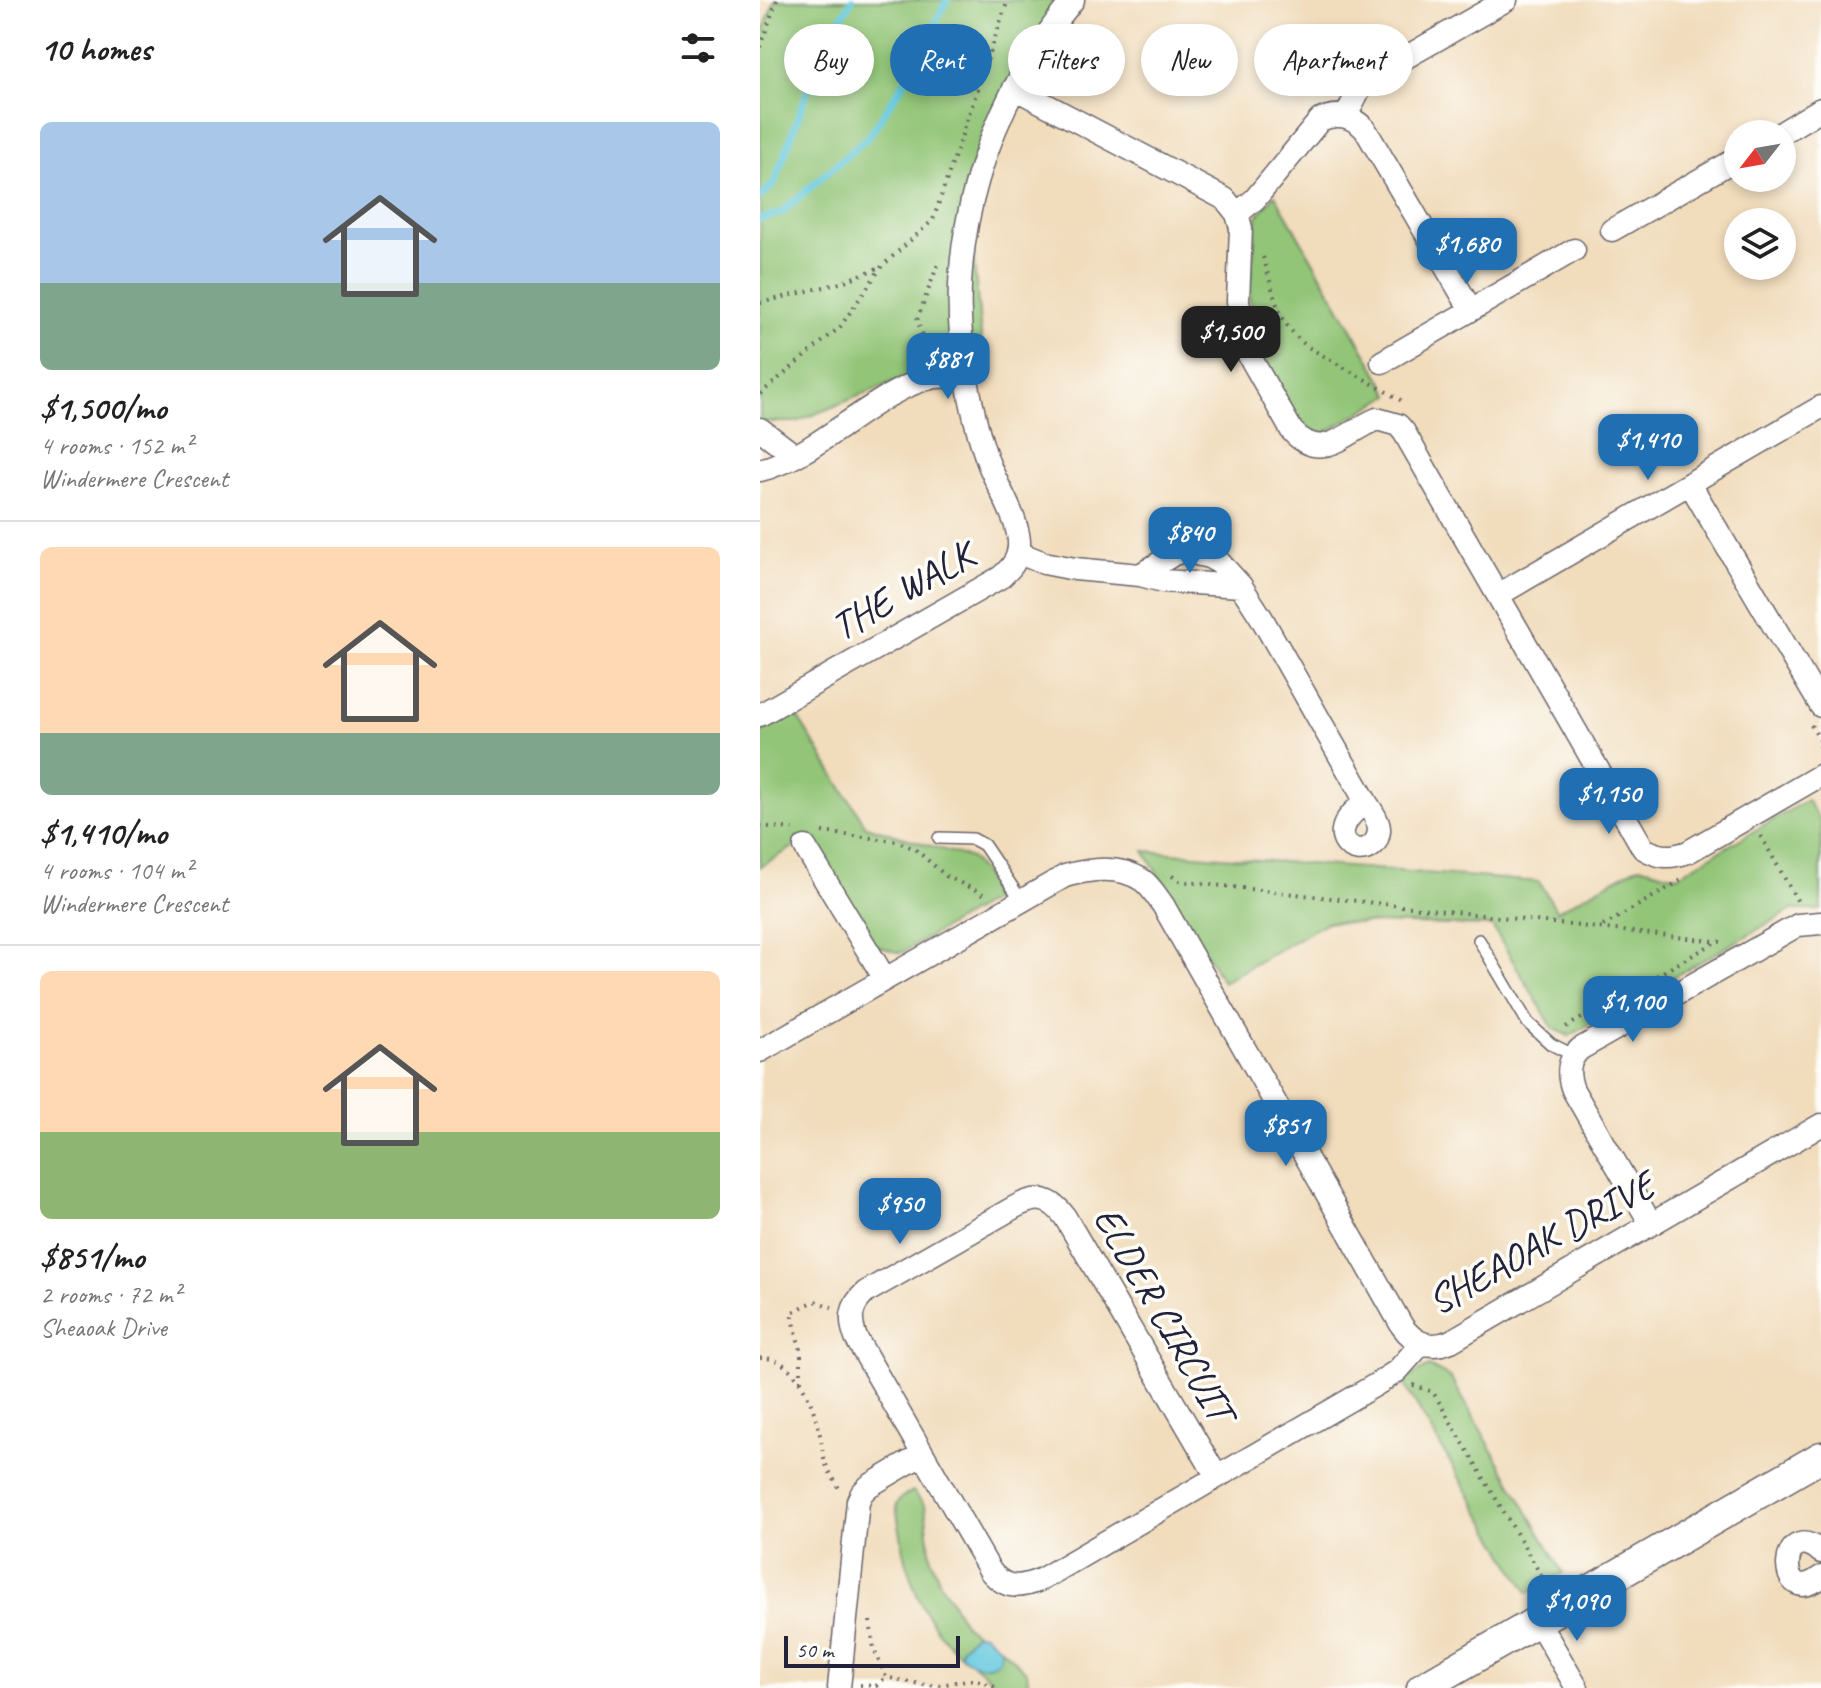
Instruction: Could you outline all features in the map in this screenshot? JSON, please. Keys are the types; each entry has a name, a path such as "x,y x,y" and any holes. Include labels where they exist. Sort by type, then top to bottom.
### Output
{"street":[{"name":"THE WALK","path":"1055,24 1073,0"},
{"path":"1346,116 1362,84 1368,79 1506,0"},
{"name":"THE WALK","path":"760,715 1001,577 1019,553 1018,535 988,461 966,378 961,328 965,237 979,173 1010,96"},
{"path":"1029,96 1225,199 1237,214 1241,228 1238,301 1246,350 1292,431 1311,445 1327,445 1377,419 1398,425 1636,839 1653,854 1675,857 1688,852 1813,768"},
{"path":"1796,124 1821,109"},
{"path":"1237,214 1255,199 1320,120 1335,115 1346,116 1365,129 1471,310"},
{"path":"1612,230 1724,166"},
{"path":"1382,362 1574,250"},
{"path":"760,470 794,455 903,389 938,377 966,378"},
{"path":"1498,595 1821,407"},
{"path":"760,429 794,455"},
{"path":"1690,484 1813,711"},
{"path":"1140,575 1184,551 1220,563 1241,586 1366,802"},
{"path":"1019,553 1044,563 1075,569 1140,575 1163,581 1241,586"},
{"path":"808,836 885,979"},
{"name":"SHEAOAK DRIVE","path":"760,1051 885,979 1017,894 1089,869 1121,871 1143,880 1163,905 1402,1326 1409,1336 1422,1343 1436,1345 1451,1341 1821,1125"},
{"path":"1651,1224 1573,1090 1569,1065 1573,1055 1668,997 1798,925 1821,923"},
{"name":"ELDER CIRCUIT","path":"1217,1477 1065,1217 1059,1208 1048,1202 1028,1199 866,1292 851,1313 856,1338 991,1572 1000,1582 1021,1587 1042,1579 1387,1378 1422,1343"},
{"path":"846,1686 858,1501 869,1486 923,1454"},
{"path":"1422,1688 1821,1457"},
{"path":"1820,1581 1800,1583 1790,1576 1787,1564 1790,1553 1799,1546 1808,1544 1821,1552"},
{"path":"1538,1621 1577,1688"}],"lane":[{"path":"939,838 973,839 984,845 1017,894"},
{"path":"1479,940 1528,1023 1551,1044 1573,1055"}],"path":[{"path":"760,47 777,0"},
{"path":"760,394 840,327 882,266 933,220 1008,0"},
{"path":"933,220 942,224"},
{"path":"1258,243 1277,310 1294,336 1410,408"},
{"path":"938,377 917,320 941,256"},
{"path":"760,303 840,283 882,266"},
{"path":"1813,711 1821,742 1813,768"},
{"path":"760,826 808,836 896,841 915,849 946,876 994,900 1017,894"},
{"path":"1760,834 1801,907 1792,910"},
{"path":"1170,874 1179,881 1733,944"},
{"path":"1601,928 1692,874"},
{"path":"1566,1027 1717,942"},
{"path":"801,1381 801,1355 792,1312 815,1301 851,1313"},
{"path":"1411,1384 1433,1392 1547,1587 1559,1580"},
{"path":"846,1686 876,1686 886,1677"}],"green space":[{"path":"775,0 1078,0 1057,24 1008,24 1008,96 1018,96 969,212 982,345 796,422 760,422 760,40"},
{"path":"1275,195 1390,395 1323,434 1301,426 1258,352 1249,294 1257,216"},
{"path":"795,713 866,826 971,858 1000,896 901,953 876,946 810,837 760,867 760,733"},
{"path":"1807,800 1821,822 1821,910 1792,910 1569,1036 1553,1028 1492,926 1327,922 1223,982 1144,851 1539,882 1557,911 1639,866 1677,876"},
{"path":"1429,1366 1451,1378 1563,1573 1528,1593 1402,1381"},
{"path":"913,1491 925,1506 931,1559 939,1580 965,1625 976,1633 961,1648 960,1655 931,1622 921,1605 908,1567 896,1505"},
{"path":"1001,1648 1027,1672 1029,1688 1001,1688 972,1663 986,1666 999,1660"}],"water":[{"path":"976,1633 984,1634 1001,1648 999,1660 989,1665 979,1665 960,1655 961,1648"}],"waterway":[{"path":"760,197 774,184 824,45 852,0"},
{"path":"760,219 781,213 869,136 907,78 947,0"}]}
